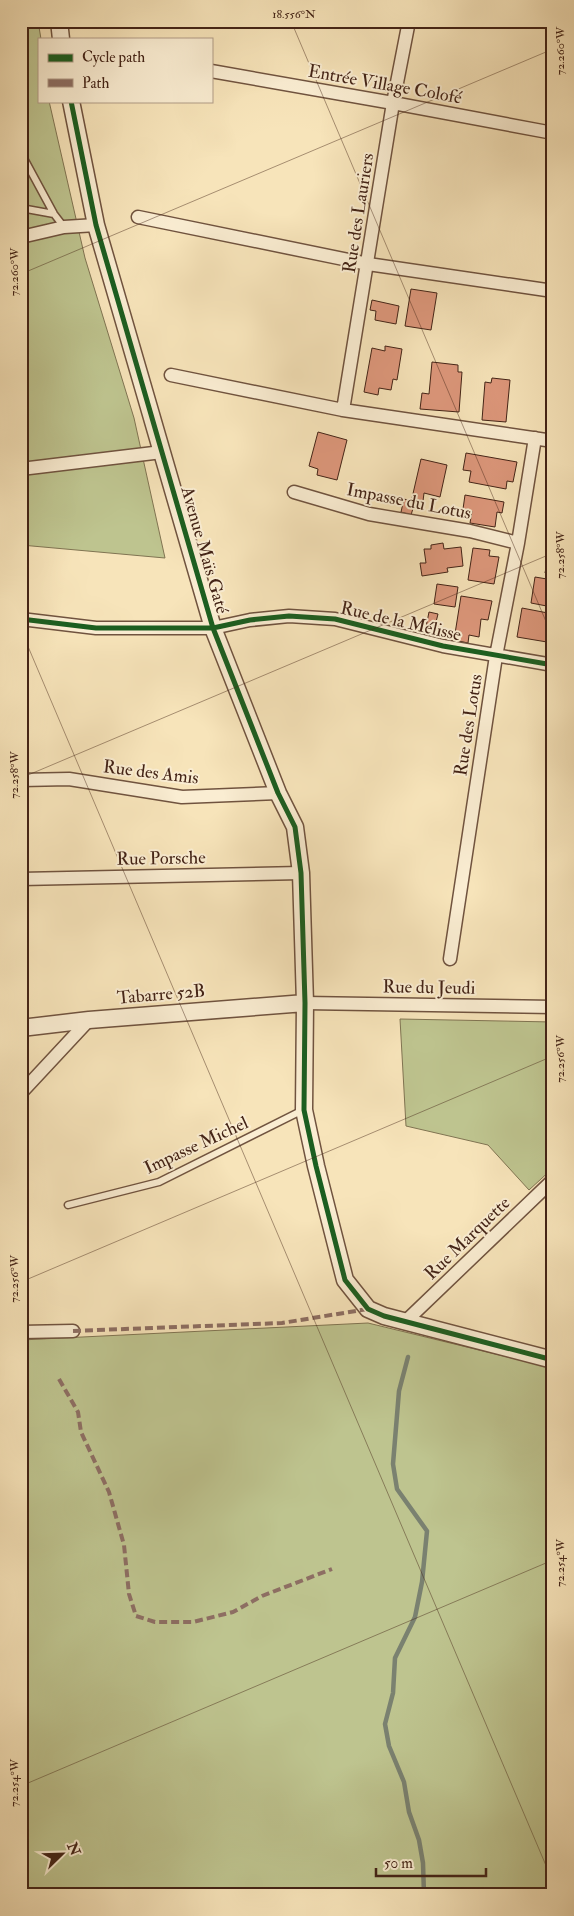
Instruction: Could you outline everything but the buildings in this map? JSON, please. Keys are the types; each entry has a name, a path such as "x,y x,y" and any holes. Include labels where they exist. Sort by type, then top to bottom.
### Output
{"street":[{"path":"59,21 61,38"},
{"name":"Rue des Lauriers","path":"343,410 409,21"},
{"name":"Entrée Village Colofé","path":"212,70 553,134"},
{"name":"Avenue Maïs Gaté","path":"71,102 96,225 213,628 278,793 295,827 302,873 305,1002 304,1110 345,1280 368,1309 384,1316 553,1360"},
{"path":"138,217 368,264 553,291"},
{"path":"21,237 64,227 96,225"},
{"path":"171,375 343,410 553,441"},
{"name":"Rue des Lotus","path":"450,959 496,656 518,543 535,438"},
{"path":"21,469 162,452"},
{"name":"Impasse du Lotus","path":"294,492 369,514 470,531 518,543"},
{"name":"Rue de la Mélisse","path":"21,619 96,628 213,628 250,620 289,616 335,619 443,646 553,665"},
{"name":"Rue des Amis","path":"21,780 69,779 182,797 278,793"},
{"name":"Rue Porsche","path":"21,879 302,873"},
{"name":"Rue du Jeudi","path":"305,1002 553,1007"},
{"name":"Tabarre 52B","path":"21,1028 89,1020 305,1002"},
{"path":"21,1093 89,1020"},
{"name":"Rue Marquette","path":"406,1321 553,1180"},
{"path":"21,1332 73,1331"}],"lane":[{"path":"21,153 54,214 64,227"},
{"path":"21,208 54,214"},
{"name":"Impasse Michel","path":"68,1205 159,1182 304,1110"}],"green space":[{"path":"21,21 38,21 41,38 38,38 38,102 49,102 85,258 134,418 165,558 21,545"},
{"path":"400,1019 553,1022 553,1168 529,1190 488,1145 406,1126"},
{"path":"368,1323 553,1368 553,1895 21,1895 21,1340"}],"waterway":[{"path":"408,1357 399,1391 393,1464 397,1489 427,1531 422,1582 415,1617 395,1658 393,1693 385,1724 389,1746 404,1782 409,1812 419,1840 423,1863 424,1895"}],"marked path":[{"path":"73,1331 282,1323 368,1309"},
{"path":"59,1379 78,1412 81,1432 109,1492 124,1545 129,1594 136,1616 155,1622 193,1622 233,1612 262,1596 332,1569"}],"cycle path":[{"path":"71,102 96,225 213,628 278,793 295,827 301,873 305,1003 304,1110 345,1280 368,1309 384,1316 553,1360"},
{"path":"21,619 96,628 213,628 250,620 289,616 335,619 443,646 553,665"}]}
